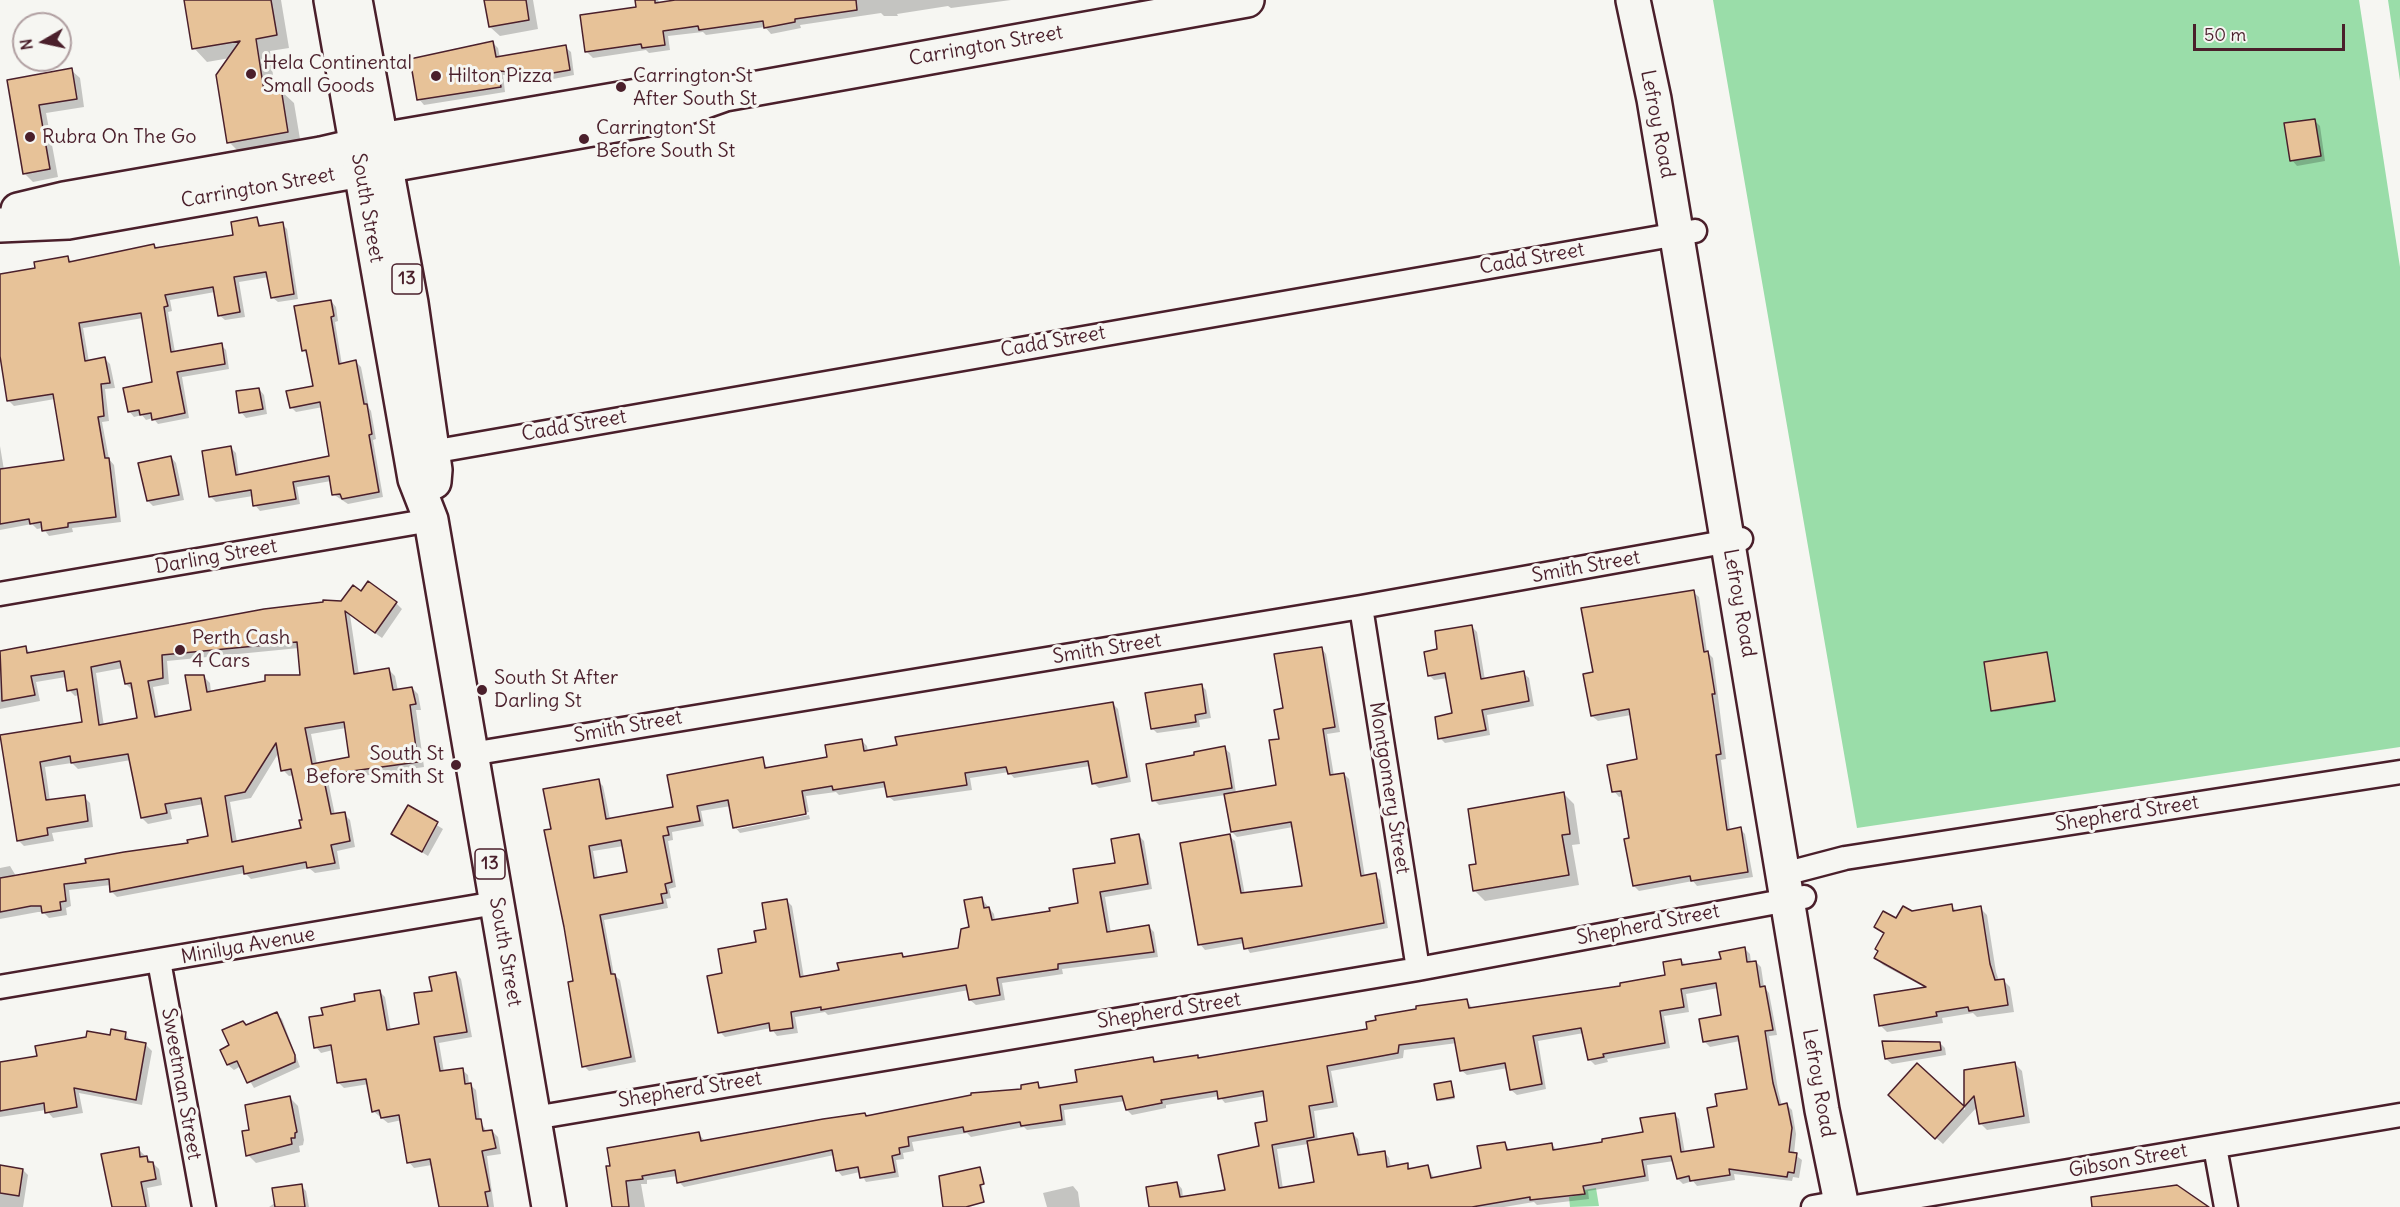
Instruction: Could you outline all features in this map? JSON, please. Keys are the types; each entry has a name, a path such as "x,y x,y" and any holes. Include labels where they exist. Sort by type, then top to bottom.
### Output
{"main road":[{"name":"South Street","path":"331,0 371,155"},
{"name":"South Street","path":"356,0 371,155 422,454 415,479 431,520 549,1207"},
{"name":"Carrington Street","path":"0,225 68,222 655,93 725,94 1247,0"},
{"name":"Lefroy Road","path":"1633,0 1686,232 1717,386 1736,540 1794,885 1843,1206"},
{"name":"Lefroy Road","path":"1655,0 1686,232"},
{"name":"Carrington Street","path":"0,214 64,199 371,155"}],"street":[{"name":"Cadd Street","path":"422,454 1686,232"},
{"name":"Darling Street","path":"0,594 431,520"},
{"name":"Smith Street","path":"471,754 1361,607 1736,540"},
{"name":"Montgomery Street","path":"1361,607 1418,969"},
{"name":"Shepherd Street","path":"534,1118 1418,969 1794,885 1845,858 2400,772"},
{"name":"Minilya Avenue","path":"0,987 496,903"},
{"name":"Sweetman Street","path":"159,961 204,1207"},
{"name":"Gibson Street","path":"1843,1206 2400,1115"},
{"path":"2215,1147 2226,1207"}],"green space":[{"path":"1713,0 2359,0 2400,267 2400,747 1857,828"},
{"path":"2388,0 2400,0 2400,81"},
{"path":"1596,1188 1599,1206 1570,1207 1569,1197 1584,1194 1584,1190"}],"building":[{"path":"184,0 271,0 277,35 256,39 264,91 281,88 288,132 227,143 216,75 240,41 192,49"},
{"path":"484,0 526,0 529,20 489,27"},
{"path":"635,0 655,0 655,3 675,0 856,0 857,10 795,19 795,22 764,28 763,21 699,30 698,26 663,31 665,45 642,48 641,44 585,52 580,15 636,7"},
{"path":"493,41 496,57 566,45 570,70 547,74 498,71 501,87 417,100 410,59"},
{"name":"Rubra On The Go","path":"72,68 77,99 39,105 50,169 23,174 7,80 50,72 72,72"},
{"path":"2315,119 2321,156 2290,161 2284,123"},
{"path":"257,217 259,226 283,222 294,294 271,298 266,272 234,277 240,312 218,316 213,287 165,295 168,306 164,307 171,352 222,343 225,364 177,372 185,413 152,420 151,413 140,415 139,410 128,412 123,388 152,382 141,313 79,323 85,361 105,357 110,383 101,384 104,416 98,417 105,458 109,458 116,517 68,523 68,527 42,531 41,522 30,524 29,519 0,524 0,469 64,460 53,394 7,401 0,356 0,274 35,268 34,262 68,256 69,262 154,244 155,248 233,235 231,222"},
{"path":"331,300 334,316 331,317 339,364 356,360 364,404 367,404 372,434 369,435 379,492 342,499 340,494 332,495 329,476 293,482 296,499 253,506 251,490 209,497 202,451 231,446 236,475 329,456 320,402 290,408 286,391 313,386 306,350 302,351 294,306"},
{"path":"259,388 263,409 239,413 236,391"},
{"path":"171,456 179,495 147,501 138,463"},
{"path":"368,581 397,602 375,633 345,611 354,674 389,668 393,690 412,687 416,704 410,705 418,762 323,775 331,814 345,812 350,841 331,845 335,863 307,868 306,862 244,874 243,866 110,892 109,879 64,884 66,901 60,902 61,910 42,913 41,906 31,906 0,912 0,878 86,863 85,859 188,843 187,840 208,836 201,798 165,804 167,813 141,818 128,754 71,763 70,756 40,762 46,800 85,795 88,821 47,828 48,835 17,841 0,735 82,722 77,689 67,691 64,671 31,676 35,695 2,701 0,651 26,646 27,653 264,609 323,602 323,600 341,601 353,585 361,591","holes":["297,642 300,675 265,675 265,681 207,692 204,675 185,675 191,710 155,717 148,681 163,678 162,655","120,661 125,684 131,683 137,718 99,725 91,667","344,722 349,757 312,764 305,728","276,743 281,771 291,769 302,820 299,820 301,828 232,842 225,796 245,792"]},
{"path":"1694,590 1704,652 1708,651 1715,694 1712,694 1721,754 1716,755 1727,830 1741,827 1748,872 1691,881 1690,876 1633,886 1624,839 1629,838 1621,791 1612,792 1607,765 1637,759 1629,709 1591,716 1583,674 1593,672 1581,608"},
{"path":"1472,625 1481,679 1524,671 1529,701 1482,710 1486,730 1438,739 1435,717 1452,713 1445,673 1428,676 1424,652 1437,649 1435,631"},
{"path":"1322,647 1335,727 1323,729 1330,775 1344,773 1361,876 1376,873 1384,923 1244,949 1242,938 1198,945 1180,843 1230,834 1241,893 1302,886 1291,822 1231,832 1224,794 1276,785 1269,740 1279,739 1274,710 1283,708 1274,654"},
{"path":"2047,652 2055,701 1991,711 1984,662"},
{"path":"1202,684 1206,713 1195,715 1196,722 1151,729 1145,693"},
{"path":"1113,702 1127,777 1092,784 1088,761 1008,774 1006,767 965,773 967,785 887,797 884,782 833,790 832,786 802,791 806,814 733,828 728,800 697,806 700,821 667,827 669,835 663,836 672,882 665,884 667,893 661,894 663,903 600,915 611,974 615,974 631,1057 582,1067 568,982 573,981 544,830 551,829 543,789 599,779 606,819 673,807 667,775 763,757 765,768 827,757 825,745 862,739 864,751 897,745 895,737","holes":["621,840 627,872 594,878 589,846"]},
{"path":"1225,746 1232,788 1152,801 1146,764 1194,755 1194,752"},
{"path":"1564,792 1570,834 1562,835 1569,875 1473,891 1469,865 1476,864 1468,809"},
{"path":"408,805 438,822 422,852 391,834"},
{"path":"1139,834 1148,884 1100,892 1107,932 1149,925 1154,952 1058,964 1058,969 997,978 1000,995 969,1000 966,985 821,1010 821,1007 791,1012 793,1028 770,1031 769,1023 718,1033 707,976 722,973 718,949 756,942 754,931 766,929 762,903 787,899 800,977 839,970 837,963 902,953 903,957 958,948 961,929 969,927 964,900 982,897 984,908 989,907 992,920 1050,911 1049,908 1078,903 1073,869 1115,863 1111,839"},
{"path":"1952,904 1953,911 1981,906 1990,964 1995,980 2004,979 2008,1005 1969,1011 1968,1007 1936,1012 1937,1016 1879,1026 1874,995 1926,987 1874,958 1878,951 1875,949 1884,933 1874,927 1883,911 1896,918 1903,906 1912,911"},
{"path":"1745,947 1747,962 1756,961 1760,987 1765,986 1773,1030 1765,1031 1773,1083 1779,1105 1787,1103 1792,1128 1789,1152 1797,1153 1794,1173 1788,1172 1787,1177 1729,1169 1730,1175 1690,1181 1689,1176 1677,1179 1671,1156 1642,1160 1645,1176 1583,1186 1585,1194 1530,1200 1530,1197 1472,1207 1149,1207 1146,1187 1177,1182 1180,1197 1225,1190 1218,1155 1259,1146 1255,1123 1267,1121 1263,1091 1218,1099 1217,1091 1161,1100 1162,1103 1126,1110 1122,1096 1060,1105 1062,1120 1021,1126 1020,1122 964,1132 963,1127 908,1137 909,1146 899,1148 900,1154 892,1156 895,1172 860,1178 858,1167 836,1171 832,1150 677,1183 675,1170 642,1176 643,1179 626,1181 629,1207 612,1207 606,1166 610,1166 607,1148 699,1132 701,1141 823,1119 865,1113 866,1116 971,1095 971,1093 1021,1089 1021,1085 1038,1082 1039,1088 1077,1082 1075,1070 1153,1057 1154,1062 1198,1055 1198,1058 1367,1029 1366,1022 1376,1020 1375,1016 1416,1009 1416,1006 1467,999 1469,1008 1620,986 1620,983 1665,975 1663,962 1681,959 1682,965 1721,959 1719,952","holes":["1716,983 1721,1015 1699,1019 1703,1042 1738,1036 1747,1089 1715,1094 1717,1106 1707,1108 1714,1147 1681,1152 1675,1113 1640,1118 1643,1132 1602,1139 1602,1142 1553,1150 1552,1143 1507,1150 1505,1142 1477,1146 1481,1168 1431,1178 1428,1165 1408,1169 1408,1163 1387,1167 1385,1151 1358,1155 1353,1133 1307,1141 1314,1182 1279,1188 1272,1145 1314,1137 1309,1106 1333,1102 1327,1066 1398,1053 1399,1045 1454,1038 1460,1071 1505,1063 1510,1090 1542,1084 1533,1036 1581,1028 1588,1060 1604,1057 1603,1054 1665,1043 1660,1011 1684,1007 1681,989"]},
{"path":"456,972 467,1032 434,1037 440,1071 463,1068 465,1084 471,1083 476,1119 481,1119 483,1131 492,1130 496,1148 482,1151 490,1191 485,1192 488,1207 439,1207 430,1159 407,1163 399,1115 381,1118 379,1110 372,1112 366,1079 337,1083 331,1045 314,1048 309,1017 323,1015 321,1008 355,1001 354,994 380,990 387,1030 419,1024 414,993 432,991 429,977"},
{"path":"277,1012 295,1055 295,1062 247,1083 237,1061 227,1065 220,1050 229,1045 222,1030 243,1021 246,1025"},
{"path":"111,1029 126,1032 125,1039 146,1043 136,1100 74,1088 77,1107 45,1113 44,1103 0,1111 0,1062 37,1056 35,1046 86,1037 87,1031 110,1035"},
{"path":"1882,1041 1940,1042 1941,1050 1885,1059"},
{"path":"2015,1062 2024,1116 1979,1124 1974,1096 1935,1139 1888,1095 1917,1063 1964,1106 1964,1070"},
{"path":"1451,1081 1454,1097 1437,1100 1434,1084"},
{"path":"290,1096 297,1132 295,1138 291,1138 292,1144 246,1156 242,1131 249,1130 245,1105"},
{"path":"139,1147 140,1157 147,1156 148,1162 153,1162 156,1179 141,1182 146,1207 112,1207 101,1154"},
{"path":"0,1165 23,1169 19,1196 0,1193"},
{"path":"980,1167 984,1184 980,1185 984,1202 966,1207 943,1207 939,1176"},
{"path":"302,1184 305,1207 275,1207 272,1188"},
{"path":"2177,1185 2209,1207 2092,1207 2091,1197"}],"place":[{"name":"Hela Continental Small Goods","path":"251,74"},
{"name":"Hilton Pizza","path":"436,76"},
{"name":"Carrington St After South St","path":"621,87"},
{"name":"Rubra On The Go","path":"30,137"},
{"name":"Carrington St Before South St","path":"584,139"},
{"name":"Perth Cash 4 Cars","path":"180,650"},
{"name":"South St After Darling St","path":"482,690"},
{"name":"South St Before Smith St","path":"456,765"}]}
